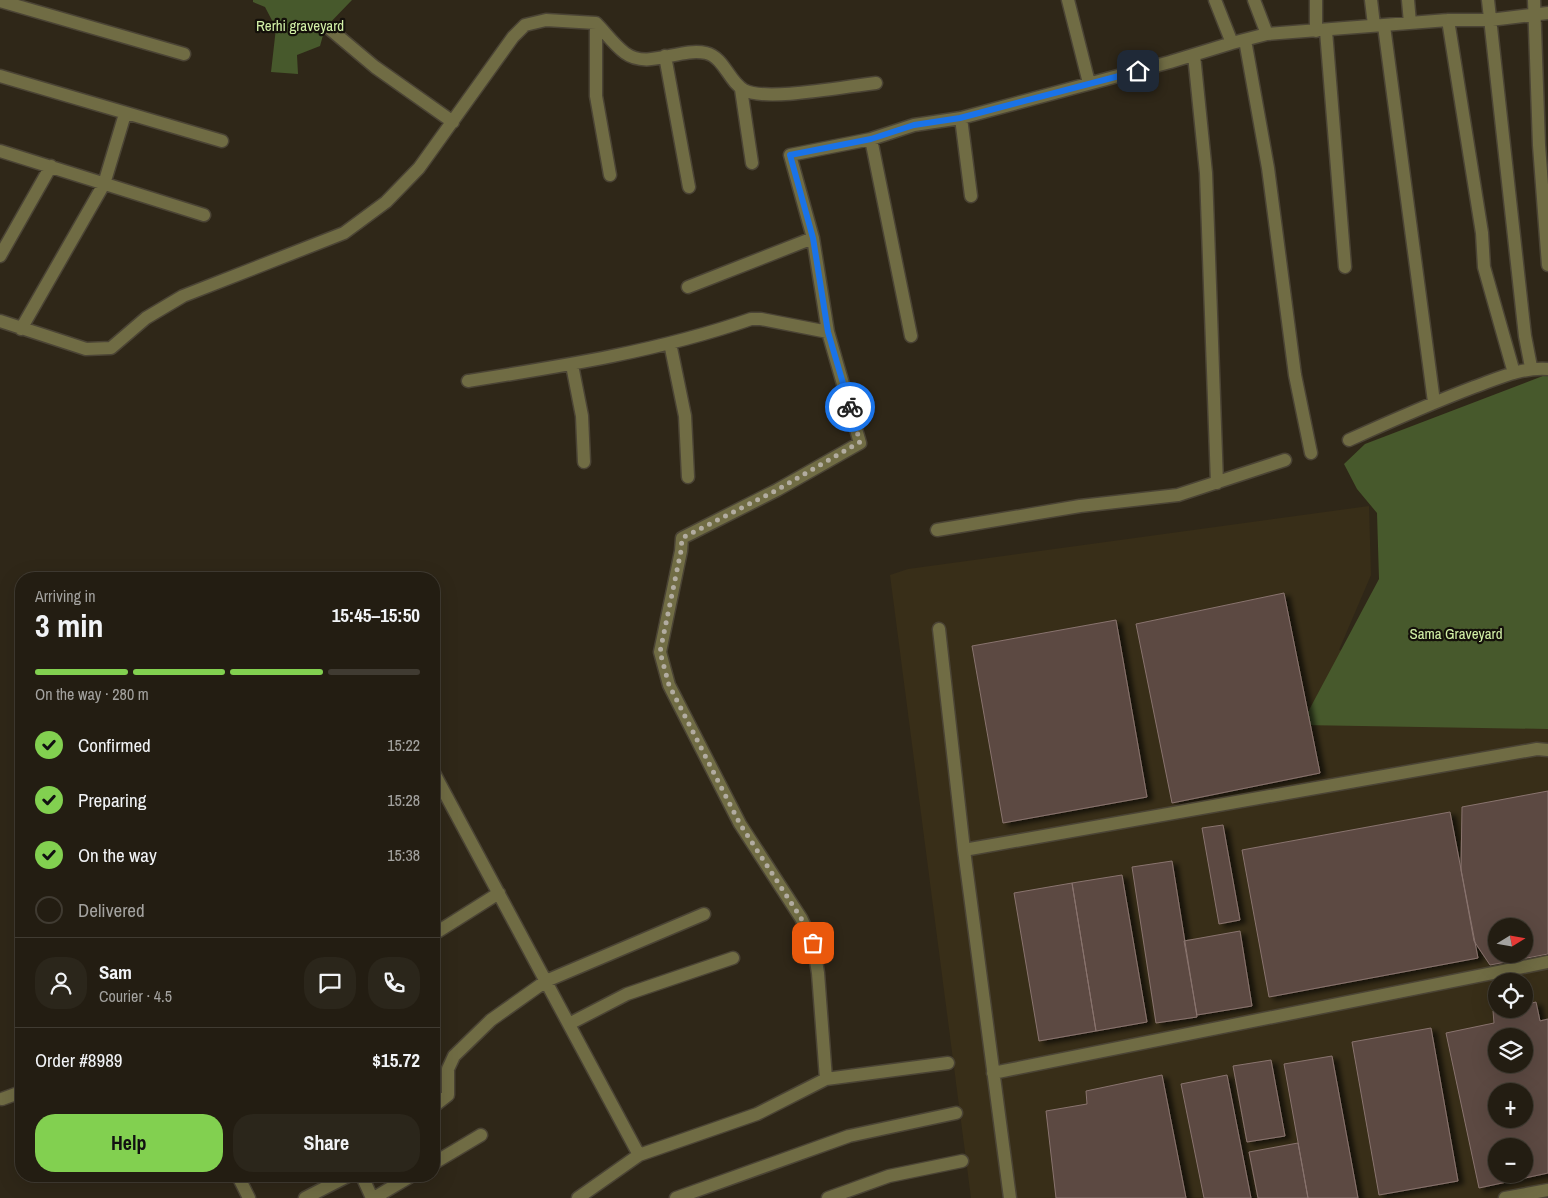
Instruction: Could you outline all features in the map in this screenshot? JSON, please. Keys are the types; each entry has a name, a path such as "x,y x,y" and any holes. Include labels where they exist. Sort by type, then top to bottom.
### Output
{"street":[{"path":"1068,0 1089,83"},
{"path":"1215,0 1232,43"},
{"path":"1254,0 1267,34"},
{"path":"1316,0 1321,31 1345,267"},
{"path":"1371,0 1379,25 1434,402"},
{"path":"1408,0 1410,23"},
{"path":"1488,0 1508,163 1524,327 1531,368"},
{"path":"1534,0 1542,14 1548,265"},
{"path":"0,1 184,54"},
{"path":"826,1079 818,973 813,943 801,918 740,824 669,685 660,652 682,538 777,490 860,442 828,332 813,238 790,155 871,139 914,125 960,118 1267,34 1448,20 1490,20 1542,14"},
{"path":"0,321 86,349 110,348 146,318 183,296 344,233 386,202 419,168 513,37 525,25 546,20 596,22 625,53 639,60 679,53 707,53 719,61 740,88 752,162"},
{"path":"1448,20 1482,233 1484,266 1514,373"},
{"path":"596,22 596,96 610,174"},
{"path":"331,30 375,67 453,122"},
{"path":"1245,40 1268,168 1295,375 1311,453"},
{"path":"1194,55 1206,173 1217,483"},
{"path":"665,56 689,186"},
{"path":"0,76 222,141"},
{"path":"740,88 760,96 876,83"},
{"path":"21,329 104,184 125,114"},
{"path":"960,118 970,196"},
{"path":"871,139 910,336"},
{"path":"0,151 204,215"},
{"path":"0,256 51,166"},
{"path":"688,287 813,238"},
{"path":"468,381 572,365 670,343 751,319 761,319 828,332"},
{"path":"670,343 684,416 688,477"},
{"path":"572,365 582,416 584,462"},
{"path":"1349,440 1434,402 1514,373 1531,368 1548,369"},
{"path":"937,530 1080,506 1178,495 1285,460"},
{"path":"939,629 964,850 1010,1198"},
{"path":"964,850 1537,749 1548,750"},
{"path":"440,784 639,1156"},
{"path":"440,930 499,893"},
{"path":"440,1101 448,1095 448,1069 454,1056 491,1020 546,981 704,914"},
{"path":"568,1024 627,994 733,958"},
{"path":"993,1073 1548,962"},
{"path":"578,1198 639,1156 757,1114 826,1079 948,1062"},
{"path":"2,1099 15,1094"},
{"path":"676,1198 849,1136 956,1113"},
{"path":"440,1159 480,1135"},
{"path":"828,1198 889,1176 962,1161"},
{"path":"241,1182 249,1198"},
{"path":"305,1198 336,1182"},
{"path":"365,1182 373,1198 400,1182"},
{"path":"1505,1198 1548,1190"}],"shaded area":[{"path":"1369,506 1371,575 1339,650 1548,673 1548,1198 971,1198 890,575 908,569"}],"green space":[{"name":"Rerhi graveyard","path":"253,0 352,0 325,28 320,46 297,55 298,74 271,72 276,28 265,7 253,2"},
{"name":"Sama Graveyard","path":"1548,374 1548,729 1301,725 1379,579 1377,513 1357,489 1344,464 1365,444"}],"building":[{"path":"1284,593 1320,773 1172,803 1136,624"},
{"path":"1116,620 1147,797 1003,823 972,646"},
{"path":"1548,791 1548,954 1533,957 1533,918 1488,918 1488,962 1474,941 1461,870 1462,807"},
{"path":"1450,812 1478,958 1269,997 1242,850"},
{"path":"1223,825 1240,920 1219,924 1202,828"},
{"path":"1172,861 1197,1017 1156,1023 1132,867"},
{"path":"1122,875 1147,1022 1096,1031 1072,883"},
{"path":"1072,883 1096,1031 1039,1041 1014,893"},
{"path":"1240,931 1252,1006 1197,1015 1184,941"},
{"path":"1536,1002 1540,1021 1548,1019 1548,1173 1533,1176 1533,1138 1488,1138 1488,1183 1502,1183 1479,1188 1446,1033 1494,1023 1494,1018 1533,1018 1533,1003"},
{"path":"1431,1028 1458,1181 1379,1195 1352,1042"},
{"path":"1332,1056 1358,1198 1308,1198 1284,1064"},
{"path":"1271,1060 1285,1136 1247,1142 1233,1066"},
{"path":"1162,1075 1186,1198 1056,1198 1046,1111 1087,1104 1086,1091"},
{"path":"1227,1075 1251,1198 1204,1198 1181,1084"},
{"path":"1298,1143 1308,1198 1258,1198 1249,1152"}],"way so far":[{"path":"813,943 801,918 740,824 669,685 660,652 682,538 777,490 860,442 850,407"}],"route":[{"path":"850,407 828,332 813,238 790,155 871,139 914,125 960,118 1138,71"}]}
